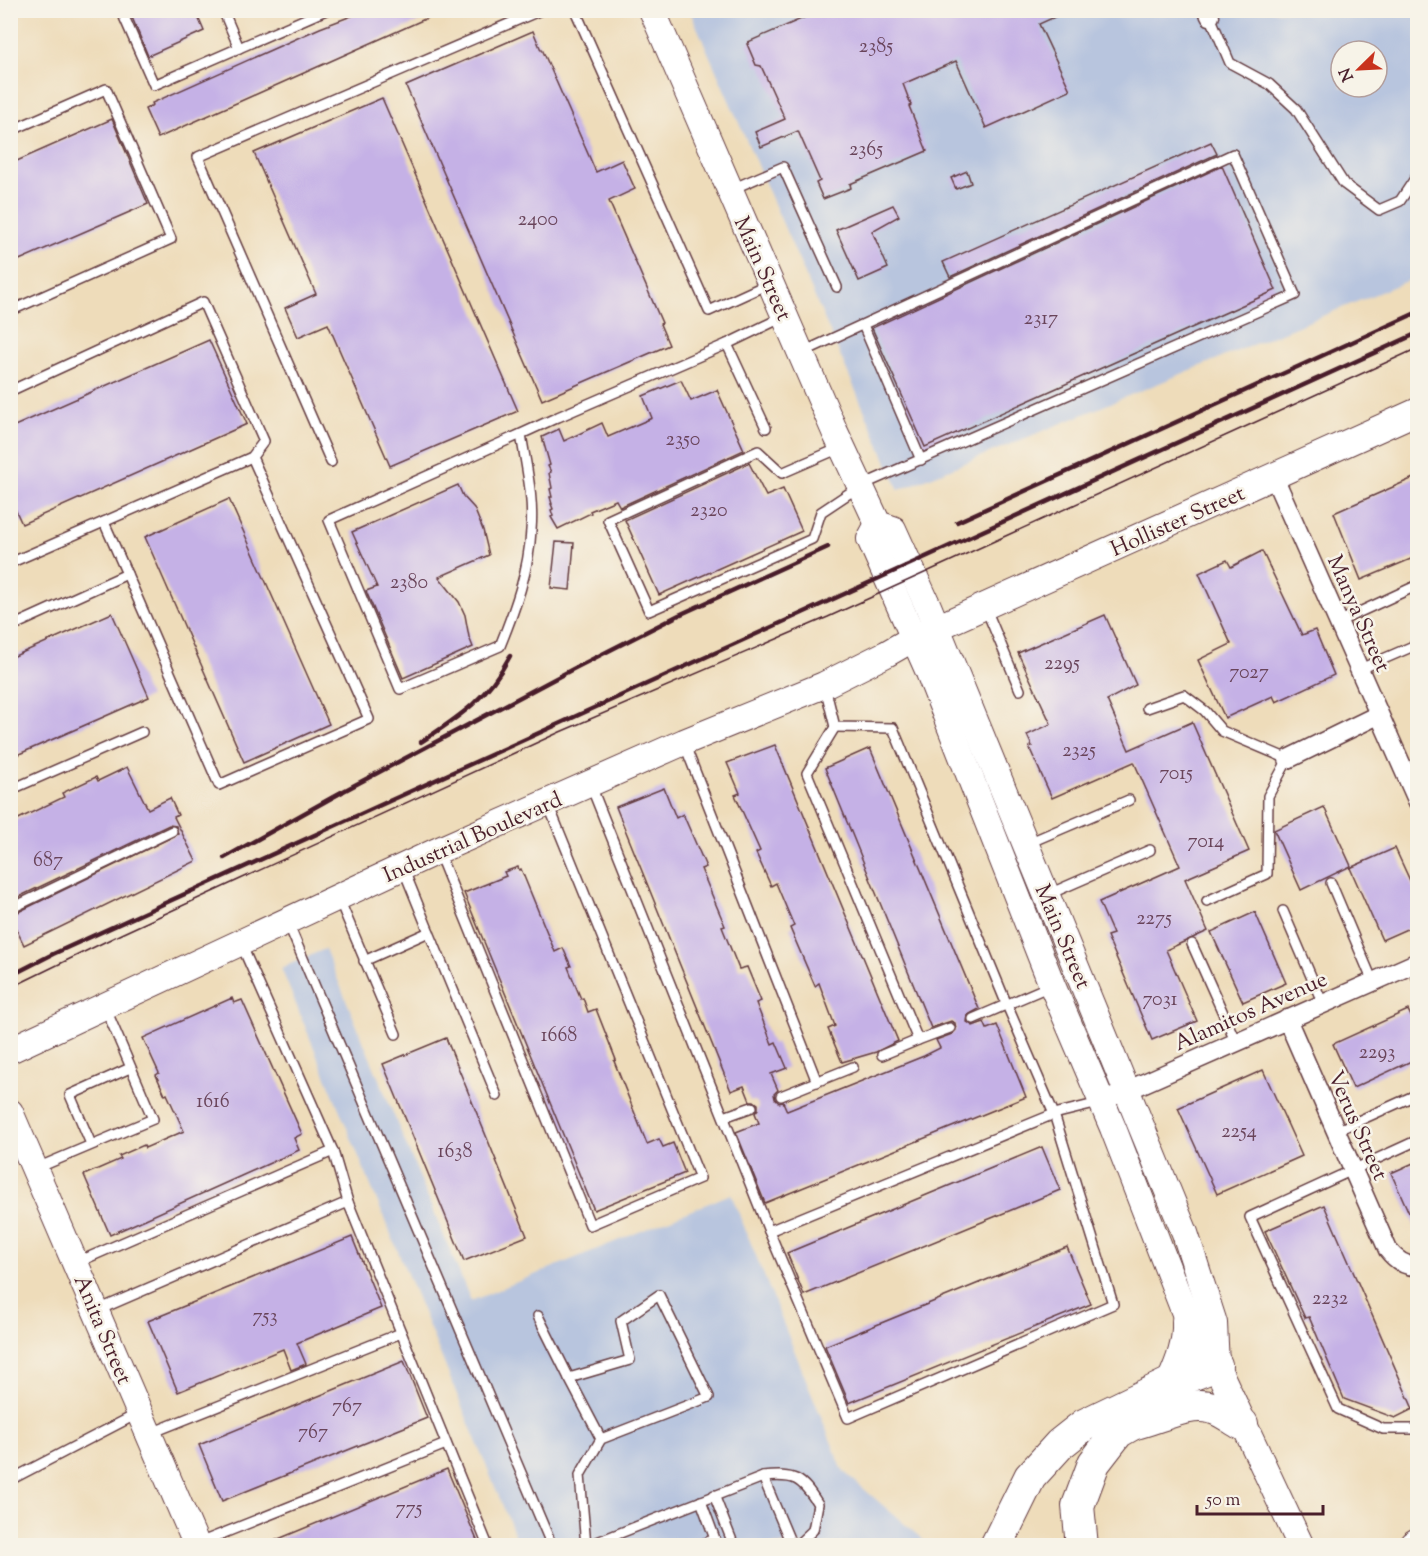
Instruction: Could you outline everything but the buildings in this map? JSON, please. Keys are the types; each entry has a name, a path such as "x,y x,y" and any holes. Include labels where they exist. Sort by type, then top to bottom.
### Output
{"highway":[{"path":"1173,1383 1185,1355 1188,1321"},
{"path":"996,1545 1030,1477 1060,1444 1084,1425 1173,1383 1219,1373"},
{"path":"1082,1545 1078,1506 1094,1463 1118,1432 1219,1373"},
{"path":"1131,1424 1154,1419 1188,1406 1212,1407 1242,1424"}],"main road":[{"name":"Main Street","path":"661,13 730,189 842,447 878,524 893,529 925,633 1052,986 1188,1321 1219,1373 1301,1545"},
{"name":"Hollister Street","path":"925,633 1418,411"},
{"name":"Main Street","path":"925,633 1026,844 1185,1233 1214,1323 1219,1373"},
{"name":"Industrial Boulevard","path":"10,1050 437,850 684,742 824,685 925,633"},
{"name":"Anita Street","path":"10,1112 197,1545"}],"street":[{"name":"Manya Street","path":"1274,477 1418,802"},
{"path":"1288,759 1378,715"},
{"name":"Alamitos Avenue","path":"1101,1102 1373,982 1415,969"},
{"name":"Verus Street","path":"1287,1019 1388,1250 1396,1260 1413,1267 1418,1266"}],"lane":[{"path":"120,10 154,85 326,10"},
{"path":"223,10 239,48"},
{"path":"331,462 198,157 541,10"},
{"path":"575,10 709,311 770,283"},
{"path":"1209,14 1230,63 1269,84 1296,109 1344,184 1379,210 1400,201 1418,174"},
{"path":"10,131 106,89 171,239 10,311"},
{"path":"801,353 1233,154 1295,296 860,486 820,512 812,539 649,611 608,520 758,452 782,473 842,447"},
{"path":"730,189 783,166 837,287"},
{"path":"10,391 203,303 264,441 252,457 10,563"},
{"path":"521,434 530,493 531,530 520,597 500,646 400,689 329,520 521,434 727,344 785,316"},
{"path":"863,325 921,460"},
{"path":"727,344 766,428"},
{"path":"104,522 219,785 369,719 252,457"},
{"path":"10,627 128,574"},
{"path":"1338,622 1418,585"},
{"path":"985,607 1020,690"},
{"path":"1358,670 1418,644"},
{"path":"824,685 835,727 807,774 918,1040"},
{"path":"1147,708 1184,695 1204,711 1222,731 1288,759 1268,796 1267,874 1207,901"},
{"path":"591,783 769,1231 848,1418 1113,1304 1054,1114 893,728 835,727"},
{"path":"10,790 142,732"},
{"path":"684,742 817,1082"},
{"path":"1026,844 1129,800"},
{"path":"437,850 590,1225 700,1178 547,801"},
{"path":"10,909 172,831"},
{"path":"1047,895 1150,850"},
{"path":"403,867 497,1096"},
{"path":"1331,883 1373,982"},
{"path":"338,897 396,1035"},
{"path":"1283,911 1323,1004"},
{"path":"287,920 552,1545"},
{"path":"364,961 429,932"},
{"path":"240,942 333,1151 348,1202 488,1545"},
{"path":"1192,944 1236,1042"},
{"path":"973,1019 1052,986"},
{"path":"35,1169 153,1119 105,1006"},
{"path":"882,1055 951,1028"},
{"path":"781,1096 853,1067"},
{"path":"92,1144 70,1095 130,1068"},
{"path":"1336,1131 1418,1094"},
{"path":"769,1231 1054,1114 1101,1102"},
{"path":"724,1117 752,1107"},
{"path":"1418,1140 1250,1217 1338,1409 1383,1429 1418,1429"},
{"path":"76,1263 333,1151"},
{"path":"96,1310 348,1202"},
{"path":"570,1378 630,1360 621,1321 659,1295 709,1397 600,1438 580,1475 586,1545 763,1477 786,1474 805,1484 818,1504 813,1530 794,1545 763,1477"},
{"path":"538,1316 600,1438"},
{"path":"10,1480 145,1423 401,1333"},
{"path":"197,1545 447,1444"},
{"path":"714,1495 734,1545"},
{"path":"698,1545 717,1542 700,1501"}],"shaded area":[{"path":"690,11 1417,11 1417,277 899,490"},
{"path":"325,949 471,1301 731,1194 843,1471 929,1545 519,1545 281,968"}],"tram line":[{"path":"10,988 121,934 560,732 828,617 1418,348"}],"railway":[{"path":"957,522 1418,312"},
{"path":"10,976 53,954 1418,333"},
{"path":"336,795 679,615 828,547"},
{"path":"421,742 472,705 492,684 510,656"},
{"path":"224,858 342,792"}]}
